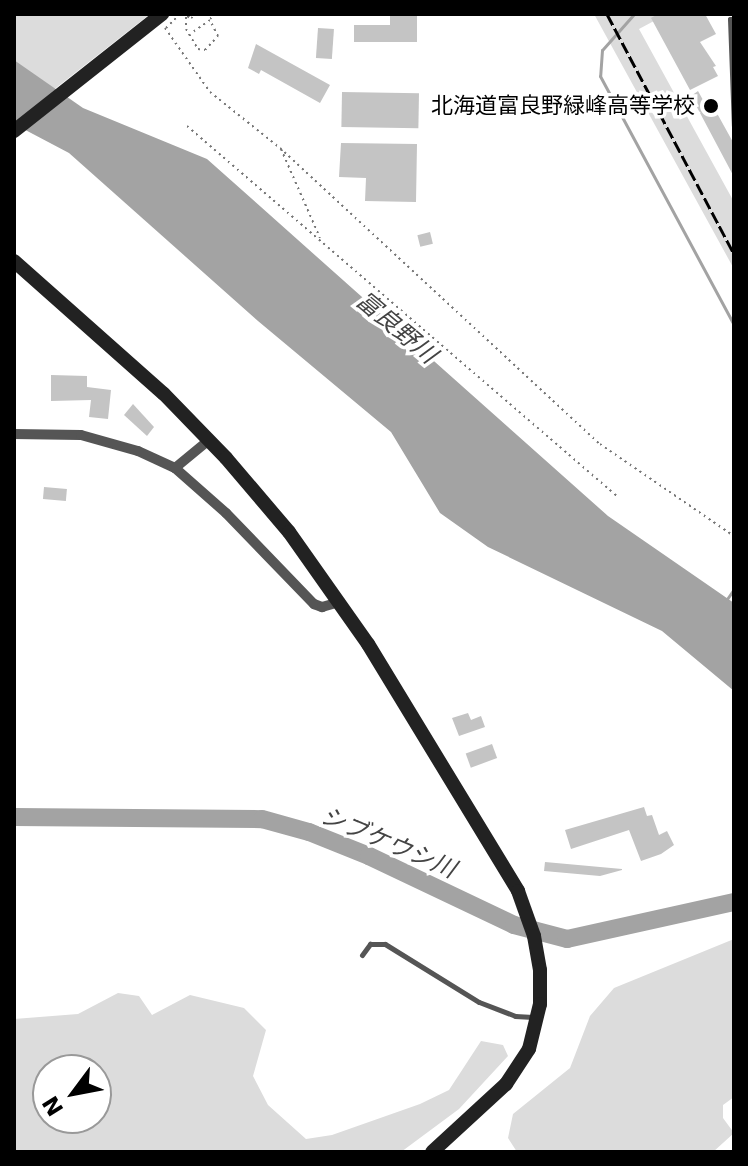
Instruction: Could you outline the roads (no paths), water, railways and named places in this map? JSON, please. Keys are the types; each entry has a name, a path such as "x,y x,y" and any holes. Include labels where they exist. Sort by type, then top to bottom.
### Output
{"street":[{"path":"14,131 162,14"},
{"path":"14,261 164,394 209,440 289,532 340,602 518,891 534,936 540,970 537,1017 529,1049 506,1084 432,1152"},
{"path":"14,434 81,435 138,451 175,468 226,513 314,604 322,607 340,602"},
{"path":"175,468 209,440"}],"lane":[{"path":"730,17 734,126"},
{"path":"362,955 370,944 385,944 479,1002 515,1016 537,1017"}],"water":[{"name":"富良野川","path":"14,60 83,108 207,159 608,516 734,603 734,691 662,631 488,547 440,513 391,432 258,321 69,153 14,124"}],"waterway":[{"path":"634,14 602,50 600,76 734,325"},
{"path":"727,599 734,589"},
{"name":"シブケウシ川","path":"14,817 262,819 309,832 369,856 514,925 567,939 734,902"}],"railway":[{"path":"607,14 734,254"}],"place":[{"name":"北海道富良野緑峰高等学校","path":"711,106"}]}
